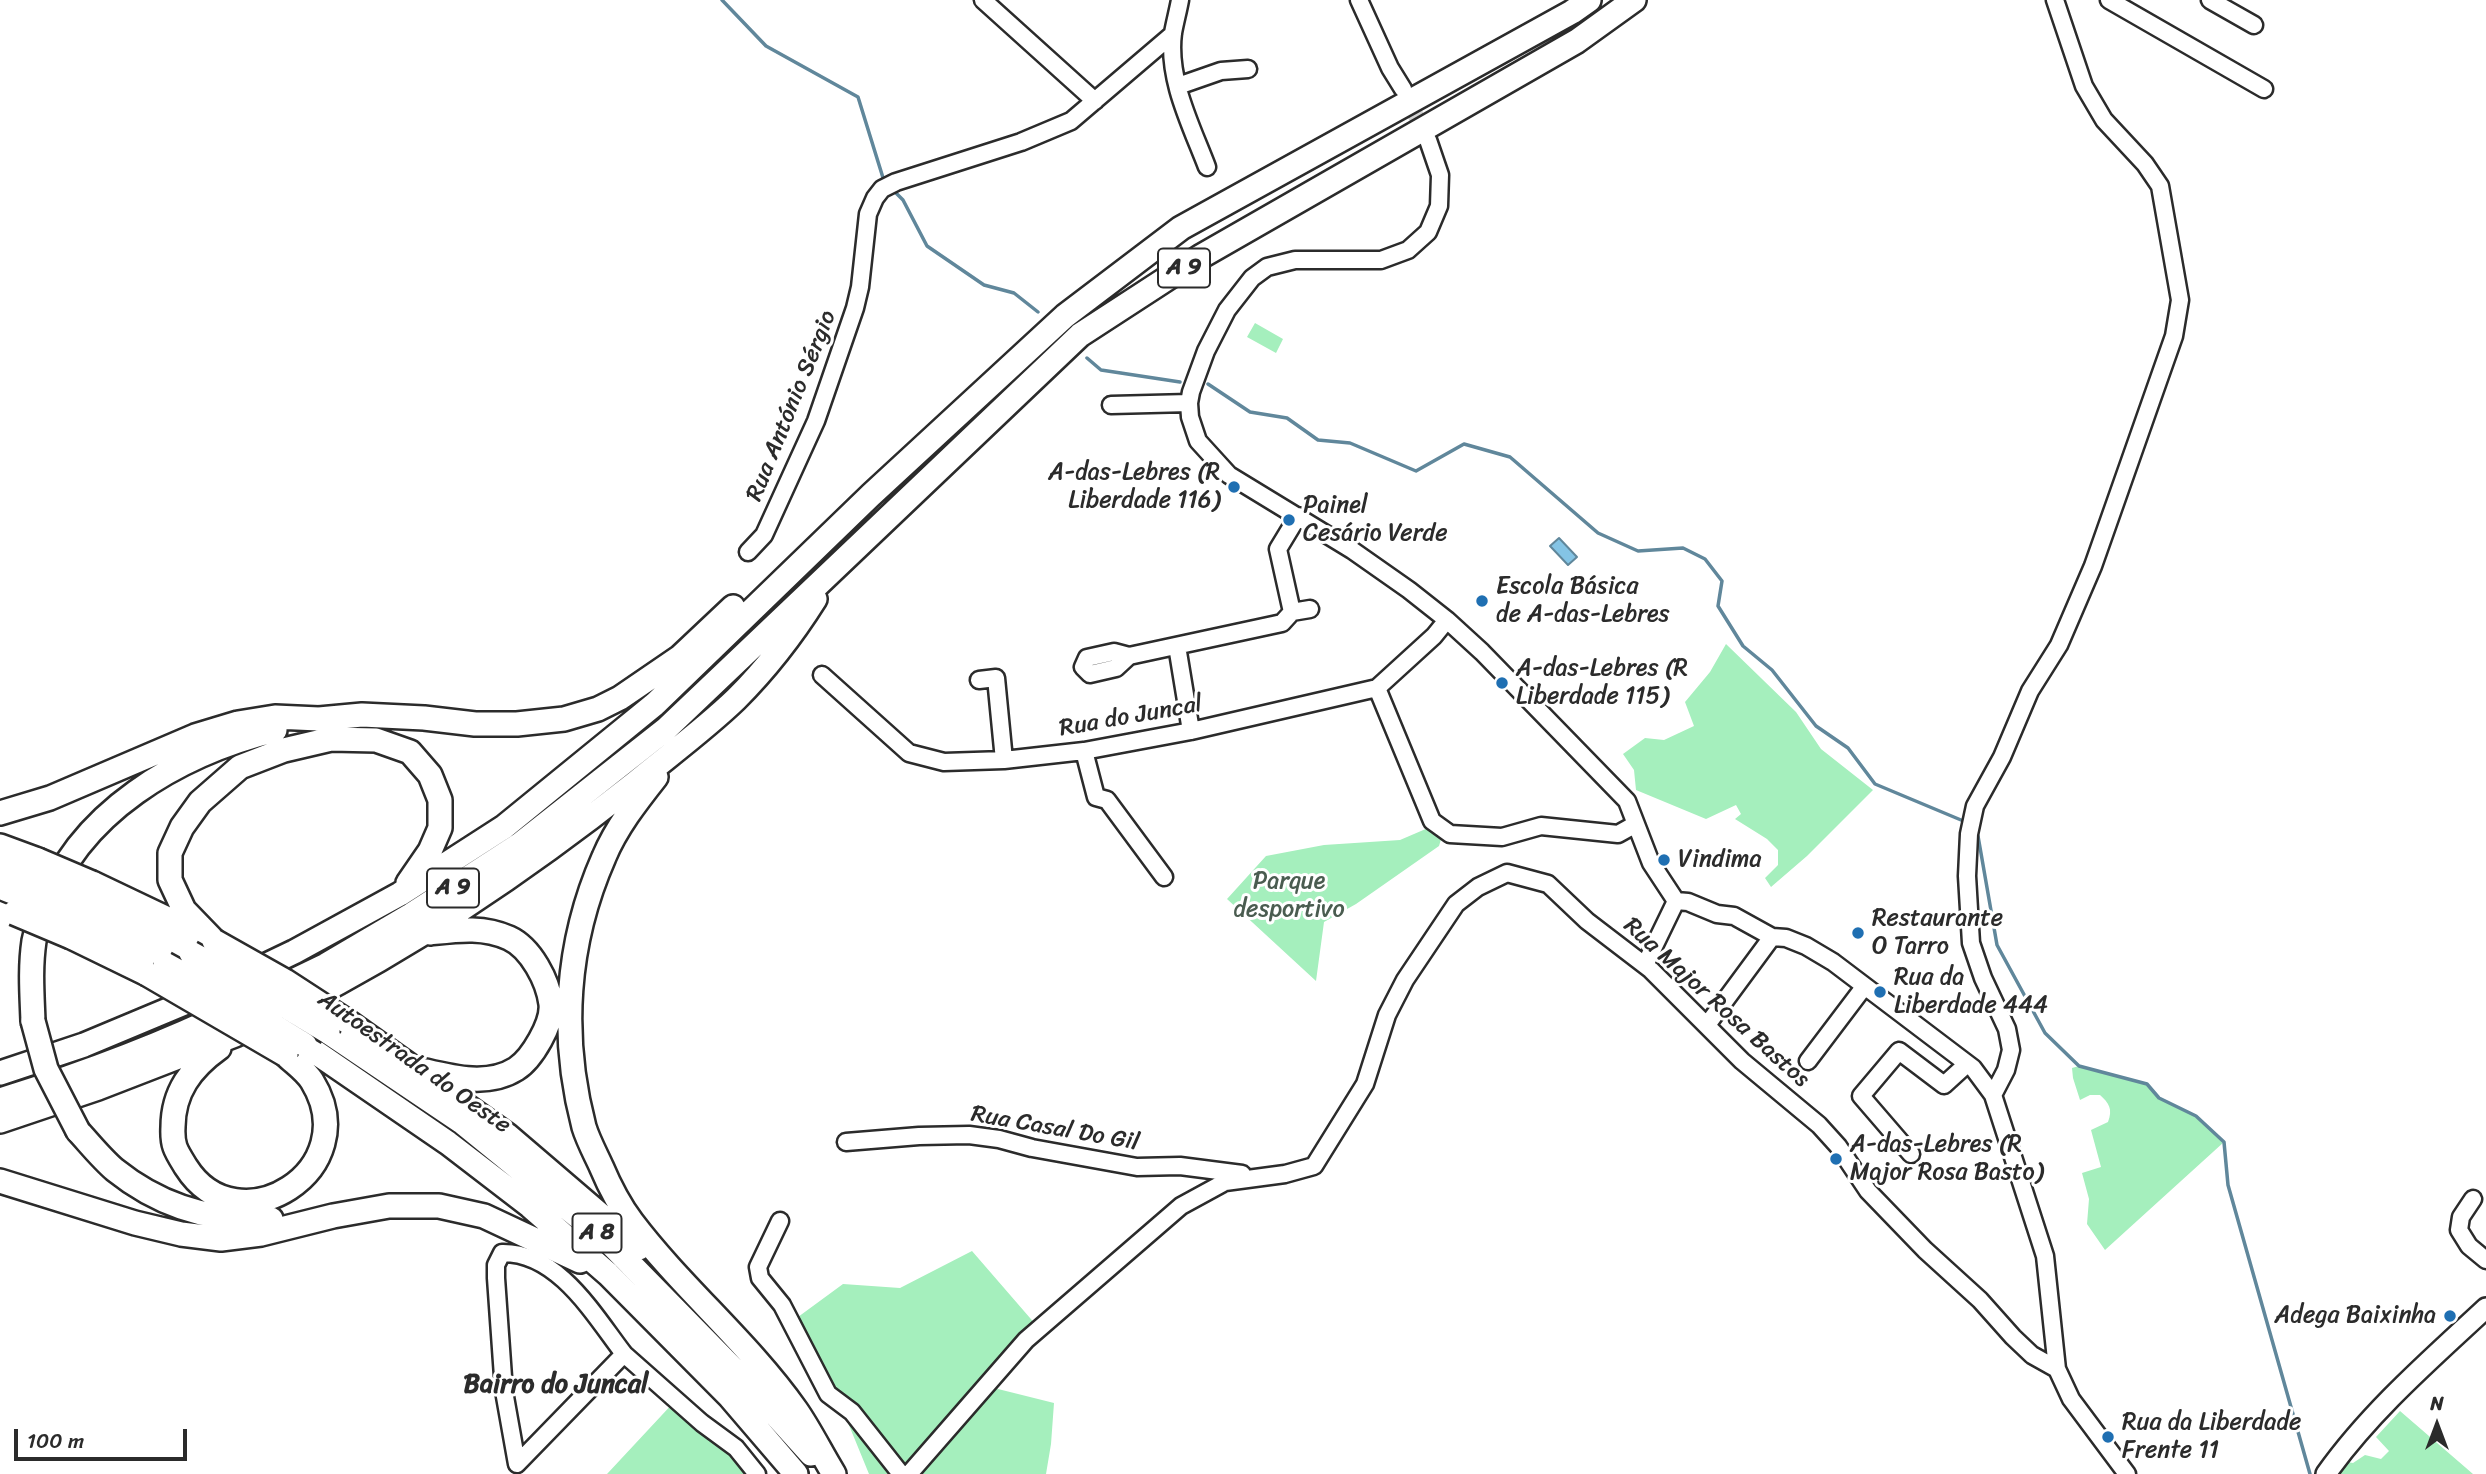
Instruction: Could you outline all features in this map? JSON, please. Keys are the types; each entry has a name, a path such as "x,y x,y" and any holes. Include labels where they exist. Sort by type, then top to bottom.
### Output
{"highway":[{"name":"A 9","path":"0,1073 84,1045 182,1006 294,952 400,894 504,827 655,704 871,495 1065,316 1181,228 1572,12 1589,0"},
{"name":"A 9","path":"0,1100 89,1070 198,1027 326,965 411,915 519,845 667,729 1080,335 1200,257 1577,41 1634,0"},
{"path":"0,813 50,798 195,736 238,723 275,717 319,719 362,715 475,724 517,724 564,719 598,709 620,698 680,657 756,585 805,560"},
{"path":"0,1121 98,1088 235,1035 333,986 425,934 531,864 680,747 736,699 793,634 835,567"},
{"path":"319,719 251,736 174,769 130,796 92,829 66,862 48,897 34,939 31,981 33,1021 46,1069 78,1131 115,1170 160,1199 187,1211 217,1218 247,1221 334,1216"},
{"path":"214,942 184,910 170,880 170,853 182,827 200,802 240,767 284,750 331,738 376,740 410,752 430,775 440,800 440,828 430,851 400,894"},
{"path":"680,747 639,799 604,855 589,900 576,947 570,987 568,1032 575,1085 585,1130 609,1184 631,1220 797,1410 831,1474"},
{"path":"0,846 16,890 81,910 214,942 285,981 338,1027 413,1067 507,1135 695,1296"},
{"name":"Autoestrada do Oeste","path":"0,865 16,890 138,925 262,992 338,1027 463,1123 608,1241 746,1382 831,1474"},
{"name":"Autoestrada do Oeste","path":"81,910 156,969 237,1004 295,1050 458,1151 530,1206 608,1274 730,1397 796,1474"},
{"path":"413,1067 453,1078 477,1079 516,1069 542,1037 551,1006 534,960 512,939 487,931 468,929 425,934"},
{"path":"235,1035 197,1066 183,1084 173,1108 172,1146 194,1181 217,1195 249,1202 286,1192 307,1174 318,1157 325,1138 325,1113 312,1080 295,1050"},
{"path":"0,1181 181,1234 221,1239 261,1234 389,1206 439,1206 472,1213 516,1229 608,1274"}],"main road":[{"path":"2326,1474 2381,1409 2486,1308"}],"street":[{"path":"984,0 1095,101"},
{"path":"1180,0 1173,34 1174,67 1178,86 1207,167"},
{"path":"1359,0 1390,68 1403,89"},
{"path":"1993,1095 2006,1070 2011,1050 2007,1029 1971,943 1967,876 1969,834 1975,806 2002,757 2030,691 2059,645 2093,566 2174,336 2180,300 2160,186 2145,164 2104,120 2084,86 2055,0"},
{"path":"2109,0 2264,89"},
{"path":"2210,0 2254,25"},
{"name":"Rua António Sérgio","path":"748,552 764,535 816,421 855,309 868,214 875,198 889,186 1021,142 1071,121 1173,34"},
{"path":"1178,86 1221,71 1248,69"},
{"path":"1428,140 1440,175 1439,205 1428,232 1408,250 1381,260 1295,260 1267,267 1252,278 1227,310 1206,351 1189,403 1190,417 1198,441 1229,475 1298,516 1409,590 1447,620 1627,801 1651,863 1676,901"},
{"path":"1111,405 1189,403"},
{"path":"1292,612 1278,549 1298,516"},
{"path":"1129,656 1282,623 1292,612 1310,609"},
{"name":"Rua do Juncal","path":"822,675 909,753 944,762 1004,760 1084,751 1377,688 1434,636 1447,620"},
{"path":"1177,646 1191,730"},
{"path":"979,680 1002,678 1004,760"},
{"path":"1377,688 1432,821 1450,834 1502,837 1541,826 1618,834 1636,824"},
{"path":"1084,751 1096,797 1107,800 1164,877"},
{"name":"Rua Major Rosa Bastos","path":"909,1474 1026,1340 1181,1206 1225,1182 1285,1174 1314,1166 1365,1084 1387,1015 1405,980 1456,904 1478,887 1507,873 1548,884 1587,921 1645,965 1742,1061 1819,1125 1838,1146 1868,1191 1980,1300 2013,1337 2032,1355 2057,1369"},
{"path":"1676,901 1688,902 1717,914 1734,916 1772,937 1786,938 1806,946 1833,962 1973,1068 1993,1095 2045,1256 2057,1369 2071,1399 2127,1474"},
{"path":"1645,965 1676,901"},
{"path":"1707,1025 1772,937"},
{"path":"1808,1061 1864,987"},
{"path":"1911,1154 1861,1096 1899,1051 1944,1085 1967,1064"},
{"name":"Rua Casal Do Gil","path":"846,1142 969,1135 1137,1167 1180,1166 1257,1177"},
{"path":"2473,1199 2461,1217 2459,1230 2469,1246 2486,1259"},
{"path":"780,1222 758,1267 760,1278 782,1305 828,1394 852,1412 901,1474"},
{"path":"624,1353 517,1464 504,1391 496,1278 496,1265 502,1253 516,1253 545,1264 573,1289 624,1353 702,1423 736,1448 757,1474"}],"green space":[{"path":"1255,323 1283,339 1276,353 1247,337"},
{"path":"1726,644 1796,712 1821,749 1873,790 1807,856 1771,887 1765,878 1778,865 1778,850 1767,839 1735,819 1741,814 1736,805 1706,819 1636,790 1634,770 1623,754 1645,738 1664,740 1694,726 1685,702 1710,672"},
{"name":"Parque desportivo","path":"1428,828 1442,836 1439,846 1356,904 1324,922 1316,981 1227,899 1266,856 1324,845 1400,840"},
{"path":"2079,1066 2147,1084 2159,1098 2196,1116 2224,1142 2105,1250 2087,1224 2089,1199 2082,1173 2101,1167 2091,1130 2108,1122 2110,1110 2100,1095 2090,1095 2080,1100 2072,1068"},
{"path":"972,1251 1043,1333 994,1388 1054,1403 1046,1474 869,1474 835,1391 798,1317 843,1284 900,1288"},
{"path":"675,1401 763,1474 607,1474"},
{"path":"2400,1411 2473,1474 2338,1474 2347,1462 2353,1463 2365,1455 2381,1459 2389,1451 2376,1437"}],"water":[{"path":"1559,538 1577,557 1568,565 1550,546"}],"waterway":[{"path":"722,0 766,46 858,97 884,181"},
{"path":"893,190 903,200 927,246 984,285 1014,293 1038,312"},
{"path":"1087,358 1101,370 1180,382"},
{"path":"1208,384 1250,412 1287,418 1318,440 1350,443 1416,471 1464,444 1510,457 1598,533 1638,551 1683,548 1705,559 1722,581 1718,606 1743,646 1772,670 1816,726 1848,748 1875,784 1961,820"},
{"path":"1978,836 1997,945 2045,1033 2079,1066 2147,1084 2159,1098 2196,1116 2224,1142 2228,1185 2310,1474"}],"tunnel":[{"path":"1404,92 1427,138"}],"place":[{"name":"A-das-Lebres (R Liberdade 116)","path":"1234,487"},
{"name":"Painel Cesário Verde","path":"1289,520"},
{"name":"Escola Básica de A-das-Lebres","path":"1482,601"},
{"name":"A-das-Lebres (R Liberdade 115)","path":"1502,683"},
{"name":"Vindima","path":"1664,860"},
{"name":"Restaurante O Tarro","path":"1858,933"},
{"name":"Rua da Liberdade 444","path":"1880,992"},
{"name":"A-das-Lebres (R Major Rosa Basto)","path":"1836,1159"},
{"name":"Adega Baixinha","path":"2450,1316"},
{"name":"Rua da Liberdade Frente 11","path":"2108,1437"}],"district":[{"name":"Bairro do Juncal","path":"556,1385"}]}
